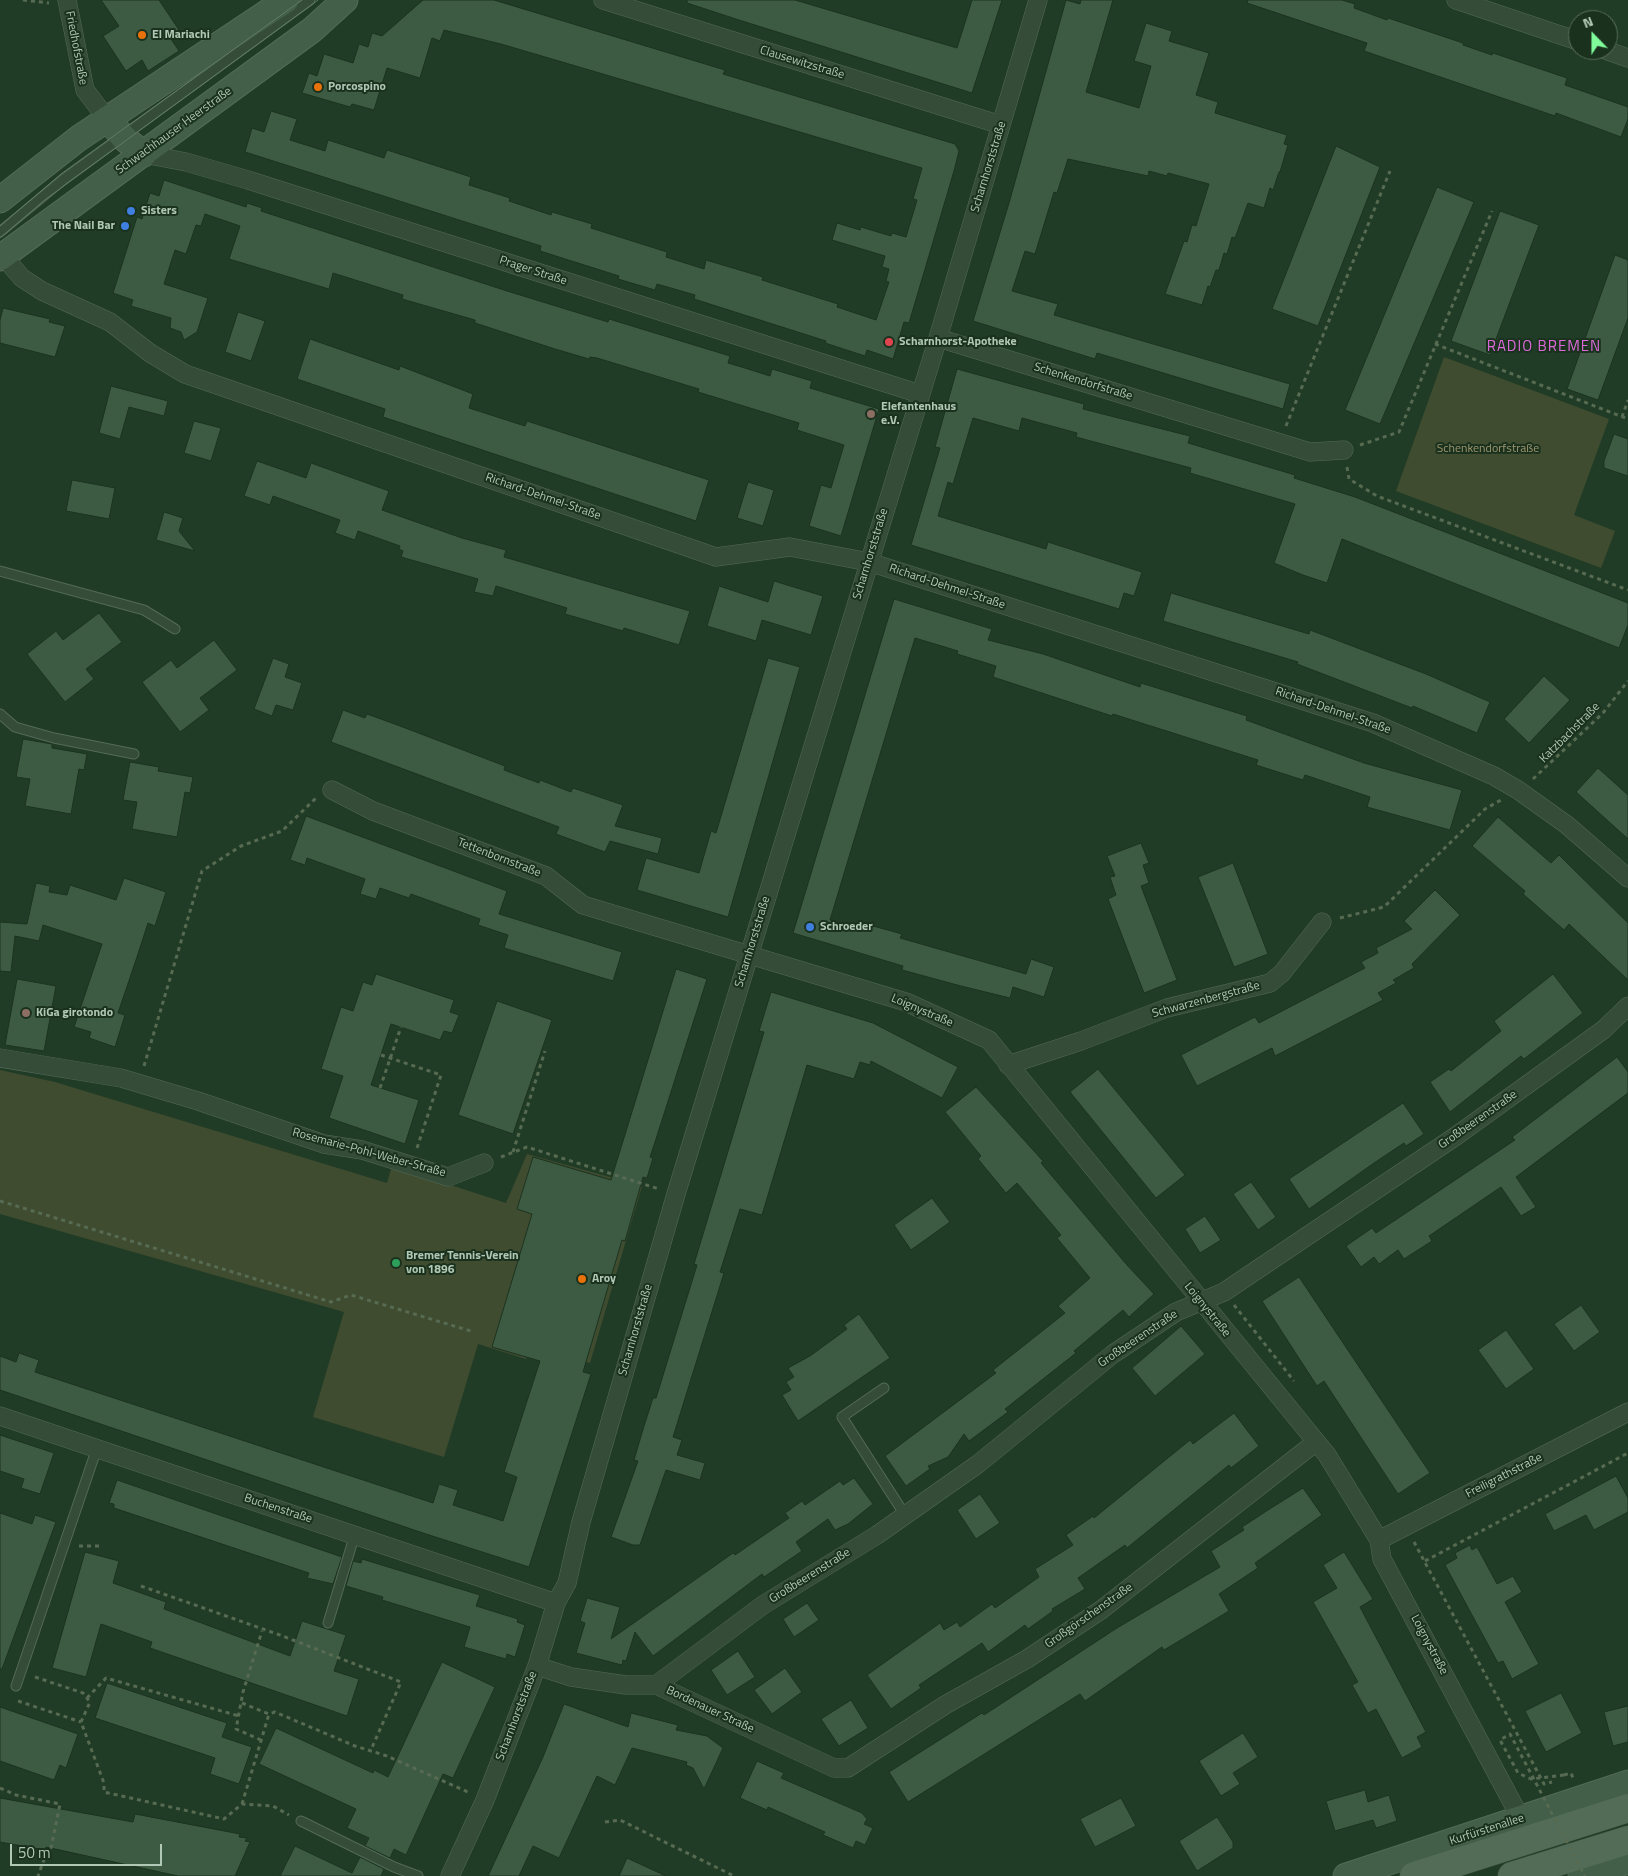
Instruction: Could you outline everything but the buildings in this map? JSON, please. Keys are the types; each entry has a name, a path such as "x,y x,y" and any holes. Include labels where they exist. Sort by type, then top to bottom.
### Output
{"main road":[{"path":"0,200 28,176 115,128 286,0"},
{"name":"Schwachhauser Heerstraße","path":"1,249 144,154 312,30 345,0"},
{"path":"115,128 144,154"},
{"name":"Kurfürstenallee","path":"1346,1876 1628,1784"},
{"name":"Kurfürstenallee","path":"1414,1876 1628,1808"},
{"path":"1512,1876 1628,1840"},
{"path":"1583,1876 1628,1862"}],"street":[{"name":"Clausewitzstraße","path":"603,0 1001,125"},
{"name":"Scharnhorststraße","path":"450,1876 485,1800 537,1666 556,1603 567,1583 581,1522 676,1194 938,338 1038,0"},
{"path":"1456,0 1568,38"},
{"name":"Friedhofstraße","path":"67,1 85,90 115,128"},
{"name":"Prager Straße","path":"144,154 186,162 248,180 920,394"},
{"name":"Richard-Dehmel-Straße","path":"1,249 22,278 42,291 110,322 150,354 185,374 716,557 790,547 869,562 1373,723 1494,776 1518,790 1567,825 1628,878"},
{"name":"Schenkendorfstraße","path":"938,338 1310,452 1344,450"},
{"name":"Tettenbornstraße","path":"332,790 373,811 546,876 583,905 750,954"},
{"name":"Schwarzenbergstraße","path":"1008,1065 1081,1041 1168,1008 1270,983 1282,973 1322,922"},
{"name":"Loignystraße","path":"750,954 906,1002 988,1040 1200,1302 1327,1455 1379,1540 1382,1558 1521,1819"},
{"name":"Großbeerenstraße","path":"656,1685 763,1605 905,1515 978,1464 1113,1354 1176,1312 1224,1292 1456,1136 1603,1030 1628,1006"},
{"name":"Rosemarie-Pohl-Weber-Straße","path":"0,1058 121,1078 198,1101 324,1144 362,1150 448,1176 484,1163"},
{"name":"Freiligrathstraße","path":"1379,1540 1628,1412"},
{"name":"Buchenstraße","path":"0,1416 556,1603"},
{"name":"Großgörschenstraße","path":"848,1768 945,1705 1026,1660 1101,1610 1316,1442"},
{"name":"Bordenauer Straße","path":"537,1666 571,1677 626,1685 656,1685 834,1768 848,1768"}],"lane":[{"path":"1,249 64,179 115,128 310,0"},
{"path":"0,571 144,610 175,629"},
{"path":"0,714 15,727 54,738 134,754"},
{"path":"884,1388 842,1416 905,1515"},
{"path":"16,1686 97,1448"},
{"path":"328,1622 355,1534"},
{"path":"301,1821 418,1876"}],"path":[{"path":"23,0 50,3 67,1"},
{"path":"1280,443 1390,171"},
{"path":"1492,211 1399,432 1344,450 1349,479 1377,496 1628,590"},
{"path":"1435,344 1628,419"},
{"path":"1622,416 1628,400"},
{"name":"Katzbachstraße","path":"1518,790 1548,767 1603,713 1628,681"},
{"path":"139,1083 202,870 241,846 282,831 314,799 332,790"},
{"path":"1322,922 1384,907 1485,809 1518,790"},
{"path":"380,1088 401,1027"},
{"path":"513,1152 545,1051"},
{"path":"381,1055 441,1075 411,1165"},
{"path":"484,1163 527,1147 676,1194"},
{"path":"0,1201 331,1302 351,1295 474,1332"},
{"path":"1425,1561 1628,1452"},
{"path":"74,1546 103,1546"},
{"path":"141,1586 262,1631 289,1638 401,1682 370,1752"},
{"path":"261,1740 236,1729 243,1692 262,1631"},
{"path":"34,1677 83,1694 90,1702 82,1722 104,1783 104,1792 224,1819 242,1804 269,1714"},
{"path":"87,1698 106,1678 239,1716"},
{"path":"11,1698 82,1722"},
{"path":"242,1703 269,1714 276,1712 370,1752 387,1756 485,1800"},
{"path":"1571,1773 1564,1775 1547,1777 1539,1778 1531,1779 1518,1773 1500,1740 1510,1734 1528,1768 1532,1776 1536,1784 1541,1793 1583,1876"},
{"path":"0,1788 16,1795 60,1804 51,1848 44,1857 38,1876"},
{"path":"242,1804 273,1806 301,1821"},
{"path":"605,1822 620,1820 734,1876"}],"green space":[{"name":"Schenkendorfstraße","path":"1444,357 1609,419 1574,515 1615,531 1601,568 1396,491"},
{"name":"Bremer Tennis-Verein von 1896","path":"0,1070 55,1082 387,1183 392,1166 506,1203 527,1154 642,1186 590,1363 530,1345 526,1359 478,1344 444,1457 313,1417 344,1312 0,1214"}],"tram line":[{"path":"0,226 61,174 302,0"},
{"path":"0,238 46,199 318,0"}],"place":[{"name":"El Mariachi","path":"142,35"},
{"name":"Porcospino","path":"318,87"},
{"name":"Sisters","path":"131,211"},
{"name":"The Nail Bar","path":"125,226"},
{"name":"Scharnhorst-Apotheke","path":"889,342"},
{"name":"Elefantenhaus e.V.","path":"871,414"},
{"name":"Schroeder","path":"810,927"},
{"name":"KiGa girotondo","path":"26,1013"},
{"name":"Bremer Tennis-Verein von 1896","path":"396,1263"},
{"name":"Aroy","path":"582,1279"}],"district":[{"name":"RADIO BREMEN","path":"1544,347"}]}
